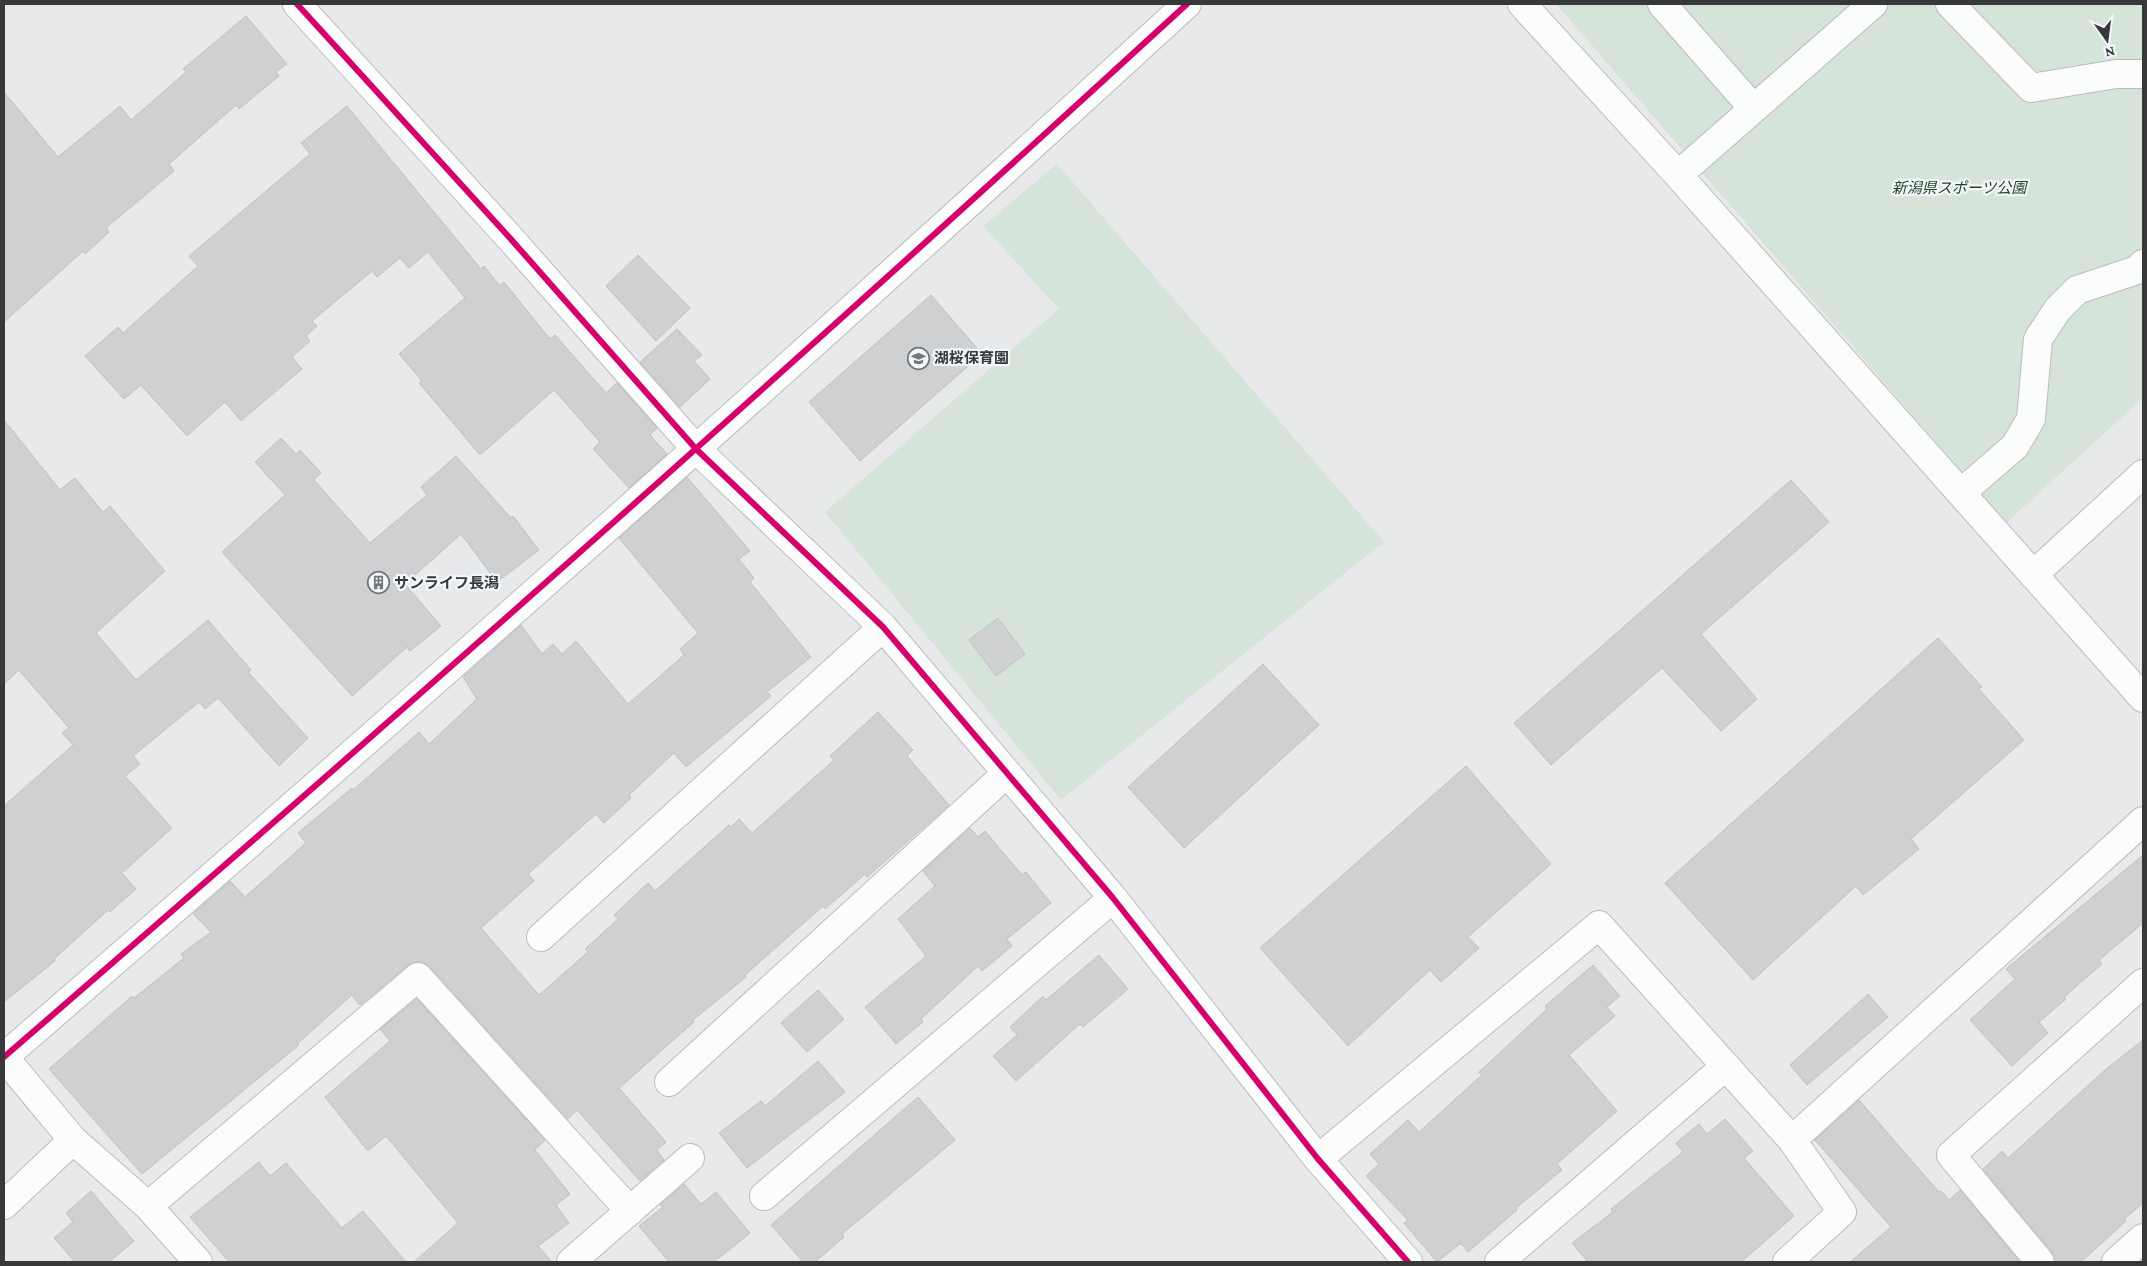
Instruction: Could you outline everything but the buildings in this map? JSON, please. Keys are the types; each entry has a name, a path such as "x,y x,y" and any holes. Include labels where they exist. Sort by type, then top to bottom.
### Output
{"street":[{"path":"297,4 516,244 696,449 883,627 1113,898 1318,1159 1408,1262"},
{"path":"198,1262 148,1206 73,1140 4,1057 296,805 696,449 973,200 1186,4"},
{"path":"1522,4 1678,175 2143,698"},
{"path":"1662,4 1753,108"},
{"path":"1678,175 1873,4"},
{"path":"1950,4 2031,88 2116,74 2143,74"},
{"path":"1961,493 2015,446 2031,419 2038,339 2058,309 2077,290 2137,270 2143,264"},
{"path":"2033,575 2143,474"},
{"path":"541,937 883,627"},
{"path":"669,1082 1006,774"},
{"path":"1792,1140 2143,821"},
{"path":"764,1196 1113,898"},
{"path":"1318,1159 1599,925 1792,1140 1842,1212 1787,1262"},
{"path":"148,1206 418,977 630,1210"},
{"path":"2040,1262 1951,1156 2143,983"},
{"path":"1499,1262 1726,1066"},
{"path":"4,1205 73,1140"},
{"path":"571,1262 690,1158"},
{"path":"2116,1262 2143,1238"}],"green space":[{"name":"新潟県スポーツ公園","path":"1556,4 2143,4 2143,398 2006,523"},
{"path":"1057,164 1384,542 1061,800 825,512 1059,309 983,226"}],"cycle path":[{"path":"297,4 509,237 696,449 883,627 1113,898 1318,1159 1408,1262"},
{"path":"4,1057 599,535 894,271 1187,4"}],"place":[{"name":"湖桜保育園","path":"918,358"},
{"name":"サンライフ長潟","path":"378,583"}]}
